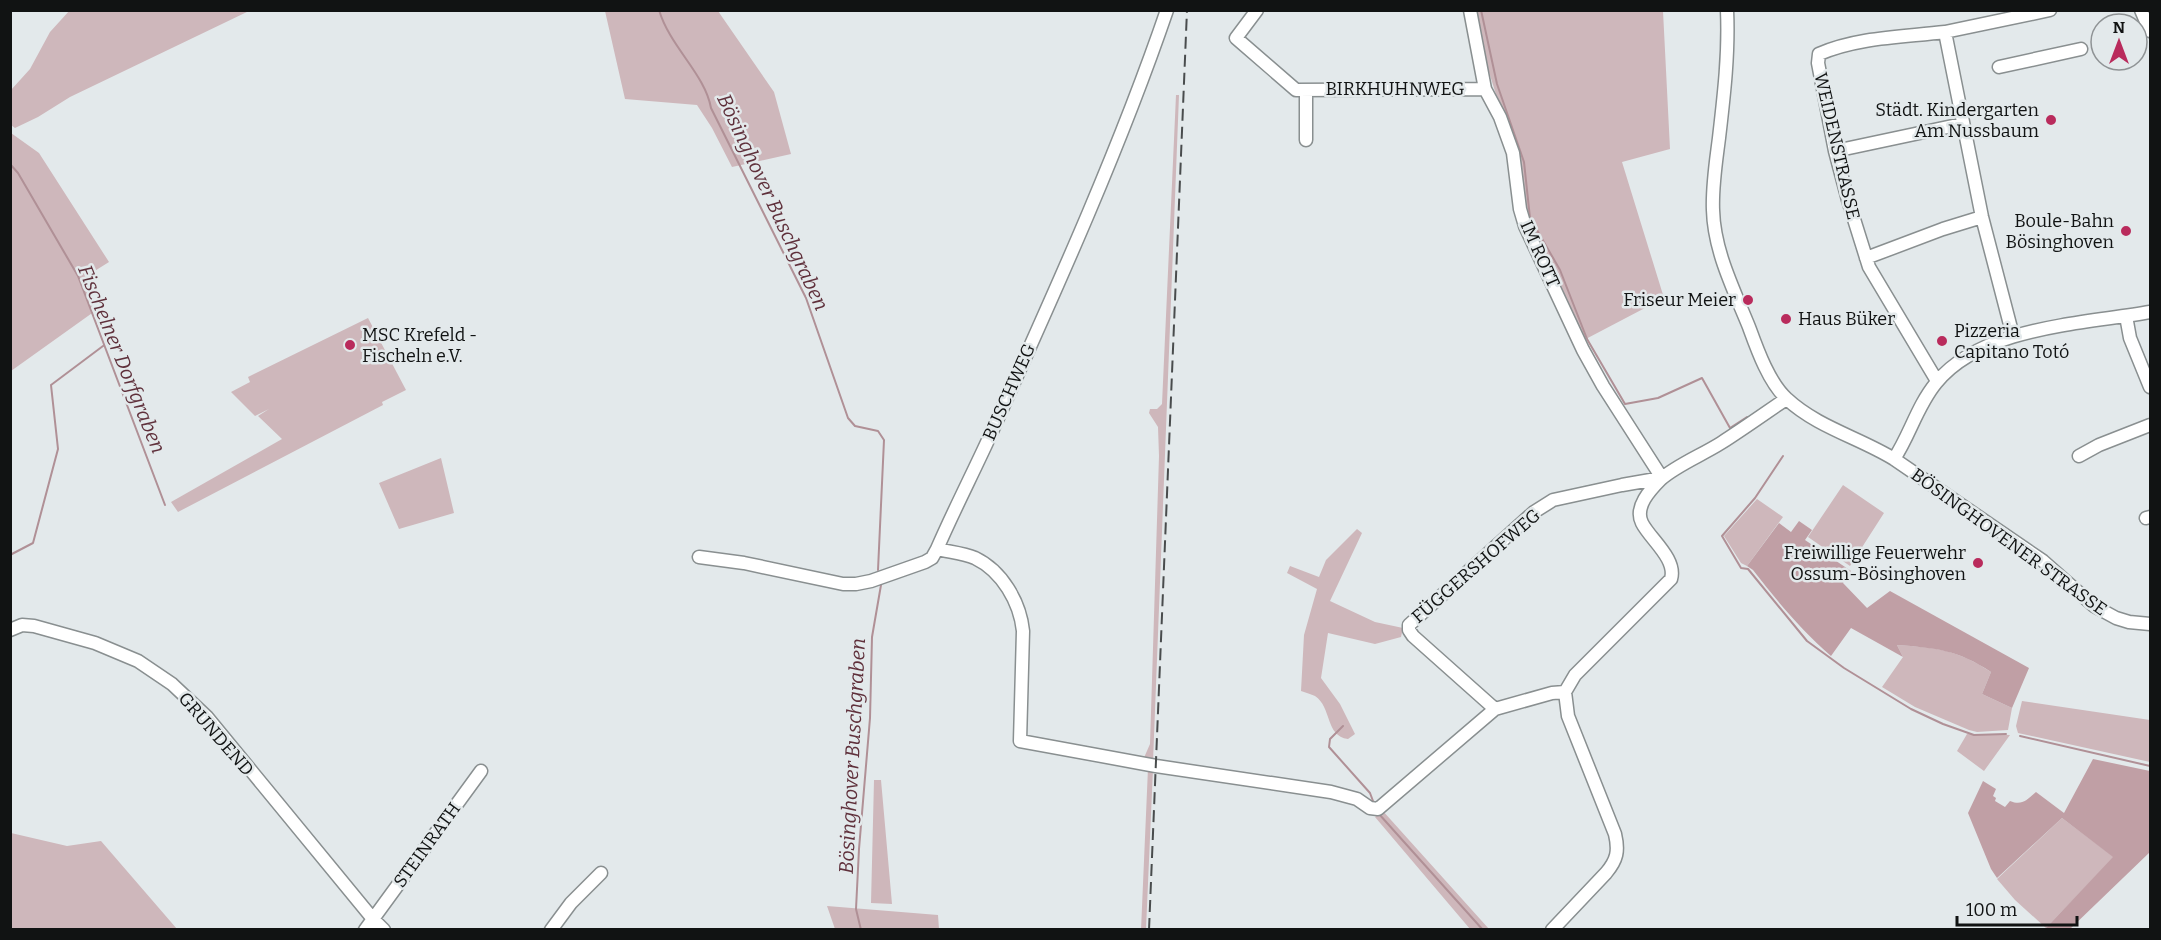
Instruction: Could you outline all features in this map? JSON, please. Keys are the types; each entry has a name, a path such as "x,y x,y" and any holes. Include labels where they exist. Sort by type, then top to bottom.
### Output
{"street":[{"name":"BUSCHWEG","path":"937,549 988,440 1095,195 1145,74 1167,10"},
{"name":"BIRKHUHNWEG","path":"1257,10 1236,38 1296,90 1485,89"},
{"name":"IM ROTT","path":"1470,10 1485,89 1500,117 1513,153 1520,209 1525,226 1593,368 1662,478"},
{"name":"BÖSINGHOVENER STRASSE","path":"1727,10 1726,74 1713,184 1713,211 1717,241 1756,347 1769,374 1786,399 1814,418 1869,444 1894,459 2043,561 2094,606 2116,618 2151,624"},
{"path":"2013,336 1982,217 1945,32 2050,10"},
{"path":"2140,10 2151,31"},
{"name":"WEIDENSTRASSE","path":"1937,381 1869,267 1835,151 1818,63 1819,54 1833,48 1881,39 1945,32"},
{"path":"1999,67 2081,50"},
{"name":"BIRKHUHNWEG","path":"1306,90 1306,140"},
{"path":"1835,151 1962,124"},
{"path":"1866,258 1982,217"},
{"path":"1894,459 1924,399 1937,381 1965,358 1989,344 2013,336 2151,312"},
{"path":"2126,316 2130,338 2151,387"},
{"path":"1552,930 1610,868 1617,854 1615,834 1568,716 1565,692 1575,675 1671,579 1670,564 1642,522 1640,508 1649,492 1662,478 1786,399"},
{"path":"2079,456 2099,445 2151,425"},
{"name":"FÜGGERSHOFWEG","path":"1495,709 1413,636 1409,625 1534,512 1553,500 1662,478"},
{"path":"699,557 733,561 837,583 856,584 925,562 932,558 937,549 976,559 997,576 1016,602 1022,618 1020,741 1156,766 1331,792 1357,799 1370,808 1378,808 1385,804 1495,709 1552,693 1565,692"},
{"path":"10,618 16,628"},
{"name":"GRUNDEND","path":"16,628 53,630 95,643 138,661 172,684 207,717 384,930"},
{"name":"STEINRATH","path":"374,919 481,771"},
{"path":"551,930 572,903 601,873"},
{"path":"365,930 374,919"}],"shaded area":[{"path":"70,10 249,11 70,97 15,128 11,125 11,90 30,69 50,32"},
{"path":"605,11 718,11 774,92 791,154 732,167 697,105 625,99"},
{"path":"1476,11 1663,11 1670,149 1622,162 1664,298 1582,341 1528,225 1499,104 1484,56"},
{"path":"1176,95 1179,95 1153,762 1143,760 1150,744 1159,456 1158,427 1149,413 1150,409 1157,409 1162,404"},
{"path":"11,133 39,153 109,262 85,277 95,311 11,371"},
{"path":"368,318 406,390 382,402 383,405 178,512 171,502 282,439 258,416 269,409 255,416 231,392 250,382 248,377"},
{"path":"441,458 454,513 399,529 379,483"},
{"path":"1843,485 1884,513 1850,566 1808,537"},
{"path":"1757,499 1783,517 1747,566 1741,563 1724,536"},
{"path":"1799,521 1812,530 1805,540 1851,571 1843,583 1867,608 1890,591 2029,668 2012,708 1982,694 1991,672 1968,659 1946,651 1897,645 1903,657 1851,628 1831,656 1799,626 1753,570 1747,566 1779,523 1791,532"},
{"path":"1357,529 1362,533 1330,601 1375,622 1403,628 1401,637 1375,644 1328,633 1321,678 1340,704 1355,734 1348,739 1336,733 1320,701 1315,696 1301,691 1304,635 1317,589 1287,573 1290,566 1319,577 1326,560"},
{"path":"1897,645 1946,651 1967,658 1991,672 1982,694 2012,708 2008,730 1977,732 1969,730 1915,707 1882,687 1903,657"},
{"path":"2022,701 2150,720 2150,762 2018,733 2016,726"},
{"path":"1967,734 2010,735 1984,771 1957,751"},
{"path":"2093,759 2150,771 2150,852 2070,929 2049,929 2046,928 2113,857 2062,818 1997,878 1991,869 1968,813 1983,781 1996,789 1993,796 1996,798 1995,801 2005,807 2010,801 2018,803 2024,801 2036,792 2064,813"},
{"path":"1148,768 1153,769 1146,929 1141,930"},
{"path":"874,780 881,780 892,904 871,903"},
{"path":"1382,810 1489,929 1470,929 1375,817"},
{"path":"2062,818 2114,857 2046,928 2015,900 1997,879"},
{"path":"11,833 67,846 101,841 177,929 11,929"},
{"path":"827,906 938,915 939,929 835,929"}],"waterway":[{"name":"Bösinghover Buschgraben","path":"659,10 671,36 702,84 711,108 806,298 848,418 855,426 878,431 884,440 878,570"},
{"path":"1481,10 1497,84 1524,162 1530,218 1560,270 1587,339 1625,404 1658,398 1702,378 1730,428 1747,417"},
{"name":"Fischelner Dorfgraben","path":"10,164 18,173 78,276 165,505"},
{"path":"10,555 33,543 58,449 51,385 103,346"},
{"path":"1783,456 1755,498 1722,536 1741,568 1748,569 1807,641 1844,668 1911,709 1943,724 1974,735 2006,734"},
{"name":"Bösinghover Buschgraben","path":"861,930 856,909 859,849 870,718 872,637 881,585"},
{"path":"1343,726 1330,739 1329,747 1370,793 1373,801"},
{"path":"2020,736 2150,766"},
{"path":"1379,814 1483,930"}],"railway":[{"path":"1149,930 1187,10"}],"place":[{"name":"Städt. Kindergarten Am Nussbaum","path":"2051,120"},
{"name":"Boule-Bahn Bösinghoven","path":"2126,231"},
{"name":"Friseur Meier","path":"1748,300"},
{"name":"Haus Büker","path":"1786,319"},
{"name":"Pizzeria Capitano Totó","path":"1942,341"},
{"name":"MSC Krefeld - Fischeln e.V.","path":"350,345"},
{"name":"Freiwillige Feuerwehr Ossum-Bösinghoven","path":"1978,563"}]}
